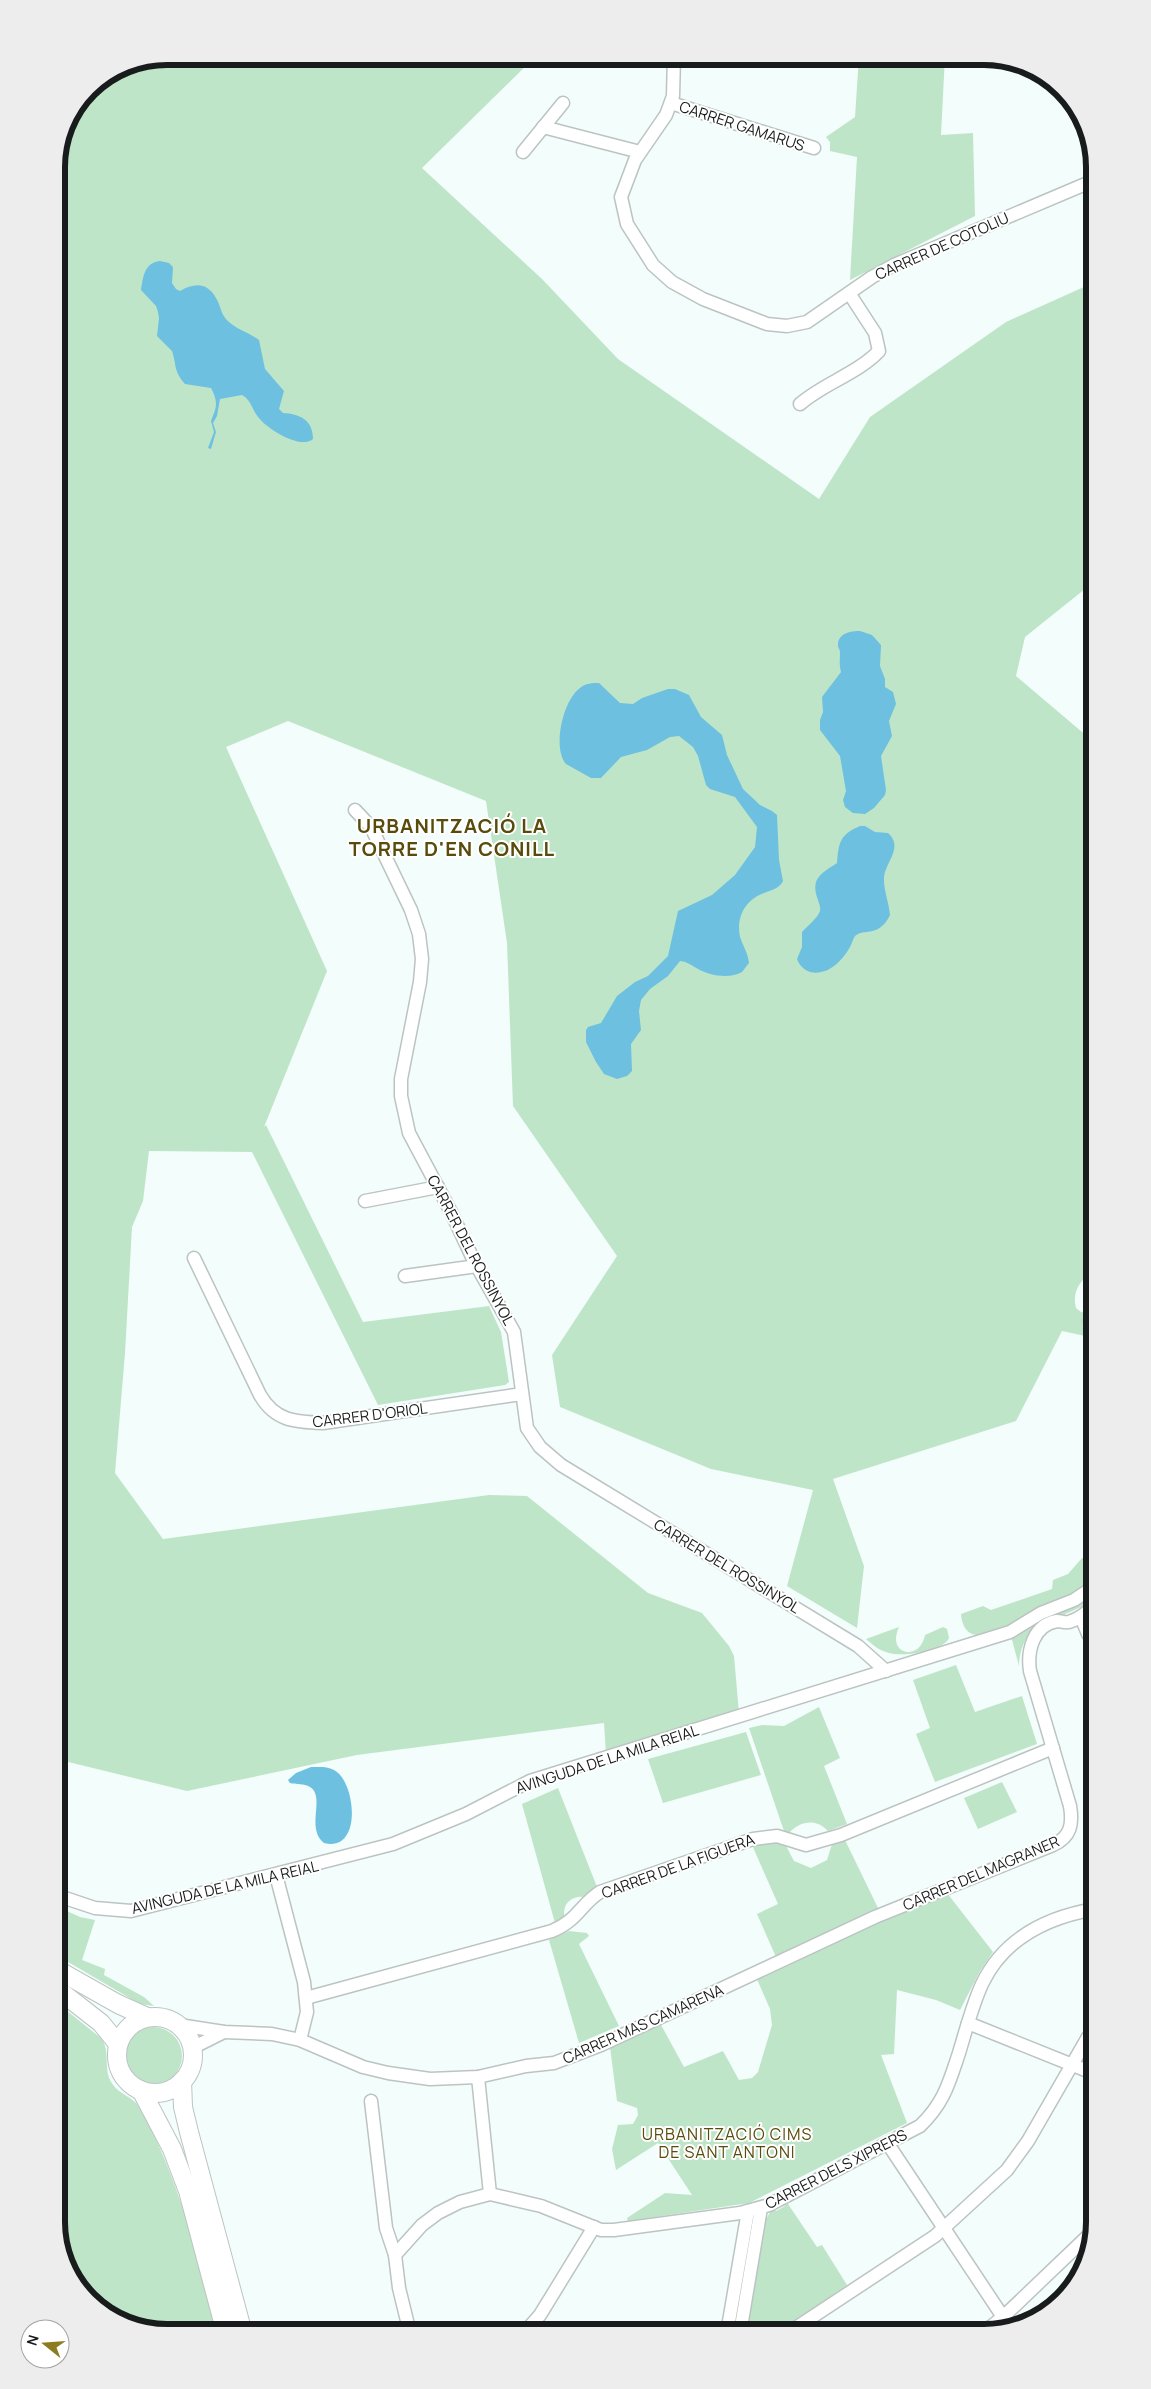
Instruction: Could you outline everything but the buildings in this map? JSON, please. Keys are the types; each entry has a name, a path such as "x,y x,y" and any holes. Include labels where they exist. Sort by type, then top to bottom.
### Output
{"main road":[{"path":"65,1974 118,2004 147,2017"},
{"path":"65,1995 101,2023 118,2044"},
{"path":"147,2017 160,2017 179,2025 188,2035 192,2048 191,2066 182,2081 173,2088 163,2092 141,2090 129,2083 120,2072 117,2058 118,2044 124,2032 134,2022 147,2017"},
{"path":"182,2081 183,2107 188,2132 241,2324"},
{"path":"141,2090 172,2148 188,2191 224,2324"}],"street":[{"name":"CARRER DE COTOLIU","path":"674,65 671,103 658,128 640,152 621,197 627,224 653,265 672,282 703,299 767,324 787,326 807,322 872,277 921,252 1086,184"},
{"path":"523,152 563,103"},
{"name":"CARRER GAMARUS","path":"671,103 814,148"},
{"path":"543,127 640,152"},
{"path":"800,404 815,391 868,363 878,351 875,333 849,293"},
{"name":"CARRER DEL ROSSINYOL","path":"355,810 371,827 411,910 418,934 422,959 410,1038 401,1079 401,1096 409,1133 514,1332 527,1428 540,1447 561,1465 858,1646 886,1670"},
{"path":"365,1201 438,1187"},
{"name":"CARRER D'ORIOL","path":"194,1258 260,1395 268,1408 284,1418 299,1422 323,1423 522,1394"},
{"path":"405,1276 478,1266"},
{"name":"AVINGUDA DE LA MILA REIAL","path":"65,1898 95,1908 131,1911 393,1844 466,1814 530,1781 1010,1632 1041,1613 1074,1600 1086,1592"},
{"path":"1086,1612 1081,1617 1086,1629"},
{"name":"CARRER DEL MAGRANER","path":"875,1917 1064,1840 1072,1821 1070,1806 1028,1657 1036,1635 1045,1628 1057,1621 1068,1622 1081,1617"},
{"name":"CARRER DE LA FIGUERA","path":"306,1998 552,1931 573,1920 590,1900 600,1892 744,1841 764,1836 777,1836 806,1845 841,1835 1053,1748"},
{"path":"276,1875 300,1961 306,1998 307,2012 300,2040"},
{"name":"CARRER DELS XIPRERS","path":"395,2255 422,2225 438,2212 460,2202 490,2194 541,2206 594,2227 614,2230 748,2211 769,2205 920,2126 935,2112 945,2094 983,1983 1002,1955 1024,1936 1045,1922 1068,1914 1086,1911"},
{"name":"CARRER MAS CAMARENA","path":"179,2025 224,2032 272,2034 300,2040 364,2066 388,2073 430,2079 478,2077 526,2066 554,2063 602,2045 875,1917"},
{"path":"968,2024 1086,2071"},
{"name":"CARRER MAS CAMARENA","path":"192,2048 224,2032"},
{"path":"801,2324 944,2228 1008,2170 1028,2141 1086,2040"},
{"path":"478,2077 490,2194"},
{"path":"371,2101 386,2228 395,2255 399,2288 408,2324"},
{"path":"888,2144 1003,2317"},
{"path":"742,2324 761,2208"},
{"path":"729,2324 748,2211"},
{"path":"532,2324 540,2315 594,2227"},
{"path":"995,2323 1084,2239"}],"green space":[{"path":"160,65 527,65 422,168 542,279 618,359 819,499 870,417 1006,322 1086,286 1086,588 1025,637 1016,676 1086,735 1086,1276 1079,1285 1075,1301 1076,1308 1086,1313 1084,1321 1086,1336 1062,1331 1016,1421 833,1479 864,1566 857,1628 787,1586 813,1490 711,1469 560,1407 552,1355 617,1256 513,1106 507,943 486,801 288,721 226,747 327,971 264,1127 266,1125 363,1322 489,1306 501,1332 509,1382 505,1385 378,1405 252,1152 149,1151 143,1201 132,1227 125,1353 115,1473 163,1539 489,1495 527,1496 648,1593 702,1613 729,1646 734,1656 739,1713 606,1754 604,1723 357,1755 187,1791 65,1761 65,160 68,141 82,110 100,90 110,82 128,73 147,67"},
{"path":"858,65 945,65 941,135 973,133 975,216 850,280 857,157 830,151 830,142 826,137 855,117"},
{"path":"1082,1558 1086,1559 1086,1585 1081,1589 1034,1610 992,1632 981,1635 972,1634 965,1627 961,1614 983,1606 991,1610 1052,1589 1053,1580 1068,1574"},
{"path":"1086,1596 1086,1604 1083,1606 1036,1628 1028,1637 1022,1649 1019,1666 1011,1636"},
{"path":"899,1627 896,1636 897,1644 905,1652 917,1649 922,1644 925,1635 943,1627 947,1629 949,1638 938,1647 910,1654 892,1654 883,1651 866,1639"},
{"path":"956,1665 975,1712 1022,1696 1037,1744 935,1782 916,1734 930,1728 913,1680"},
{"path":"819,1707 840,1758 824,1766 847,1824 828,1831 818,1824 808,1823 798,1826 789,1833 784,1831 749,1728 762,1725 784,1726"},
{"path":"746,1732 761,1775 663,1803 648,1759"},
{"path":"1002,1782 1017,1812 978,1829 964,1798"},
{"path":"558,1788 597,1887 587,1897 577,1897 569,1901 566,1904 564,1913 565,1919 555,1923 522,1804"},
{"path":"845,1840 878,1908 776,1957 757,1914 778,1904 752,1845 767,1842 785,1844 794,1861 811,1868 827,1860 832,1844"},
{"path":"947,1893 993,1952 980,1971 960,2010 936,2000 897,1990 894,2054 881,2055 907,2123 749,2203 628,2221 627,2218 665,2193 692,2195 658,2143 616,2170 612,2149 618,2125 633,2124 638,2115 637,2108 617,2101 610,2047 660,2023 684,2067 723,2051 739,2080 752,2078 758,2072 772,2025 770,2009 756,1977 816,1948"},
{"path":"65,1910 80,1917 95,1920 82,1960 105,1969 104,1975 144,1997 154,2006 140,2004 65,1960"},
{"path":"569,1931 587,1933 589,1936 579,1944 619,2026 579,2043 549,1940"},
{"path":"65,2009 102,2039 106,2049 107,2070 110,2080 115,2087 139,2106 170,2173 188,2225 214,2324 160,2324 134,2319 116,2310 95,2294 79,2273 68,2248 65,2229"},
{"path":"153,2027 164,2029 177,2040 182,2056 180,2067 169,2080 153,2085 142,2083 129,2072 124,2056 126,2045 137,2032"},
{"path":"786,2201 817,2247 822,2245 847,2285 791,2324 748,2324 765,2221 773,2207 776,2211 785,2206 784,2202"}],"water":[{"path":"155,262 169,263 173,267 172,283 176,289 180,291 195,285 209,289 216,298 226,320 259,340 265,369 284,391 279,409 283,413 300,416 308,422 313,439 308,442 301,442 284,437 262,422 247,399 242,395 220,399 217,416 213,423 216,432 211,449 208,448 214,432 211,421 216,405 214,393 211,388 185,384 181,379 172,351 157,336 159,318 156,306 141,290 145,271"},
{"path":"860,631 872,635 881,645 880,666 885,679 885,687 893,692 896,704 889,721 892,736 881,756 886,790 885,795 874,808 865,814 853,813 845,807 843,800 846,791 840,756 820,730 820,720 823,712 822,697 841,672 838,646 840,638 843,635"},
{"path":"599,683 620,703 633,704 642,698 668,689 675,689 689,695 701,717 722,735 727,755 743,789 760,805 777,815 779,860 783,881 777,888 757,896 743,910 739,930 749,963 742,972 726,976 714,975 680,961 668,976 650,989 641,1000 639,1011 641,1030 631,1044 632,1071 627,1076 617,1079 604,1074 596,1062 586,1042 586,1030 588,1027 601,1023 617,996 635,982 648,976 668,956 678,911 712,895 735,875 755,847 757,827 735,797 710,789 706,785 698,756 693,747 679,736 670,737 647,750 621,757 601,778 591,778 566,764 560,747 561,724 564,713 574,694 580,688 587,684"},
{"path":"860,826 865,826 875,832 888,833 893,839 894,850 884,880 890,915 886,922 876,930 855,936 847,952 834,966 823,972 810,972 802,967 797,959 802,947 802,932 820,911 815,886 816,882 822,874 837,863 838,850 844,836"},
{"path":"311,1767 325,1767 334,1770 347,1787 352,1814 350,1827 345,1837 337,1843 324,1843 319,1837 315,1821 316,1798 314,1792 308,1786 290,1783 288,1780 296,1773"}],"district":[{"name":"URBANITZACIÓ LA TORRE D'EN CONILL","path":"452,836"},
{"name":"URBANITZACIÓ CIMS DE SANT ANTONI","path":"727,2143"}]}
